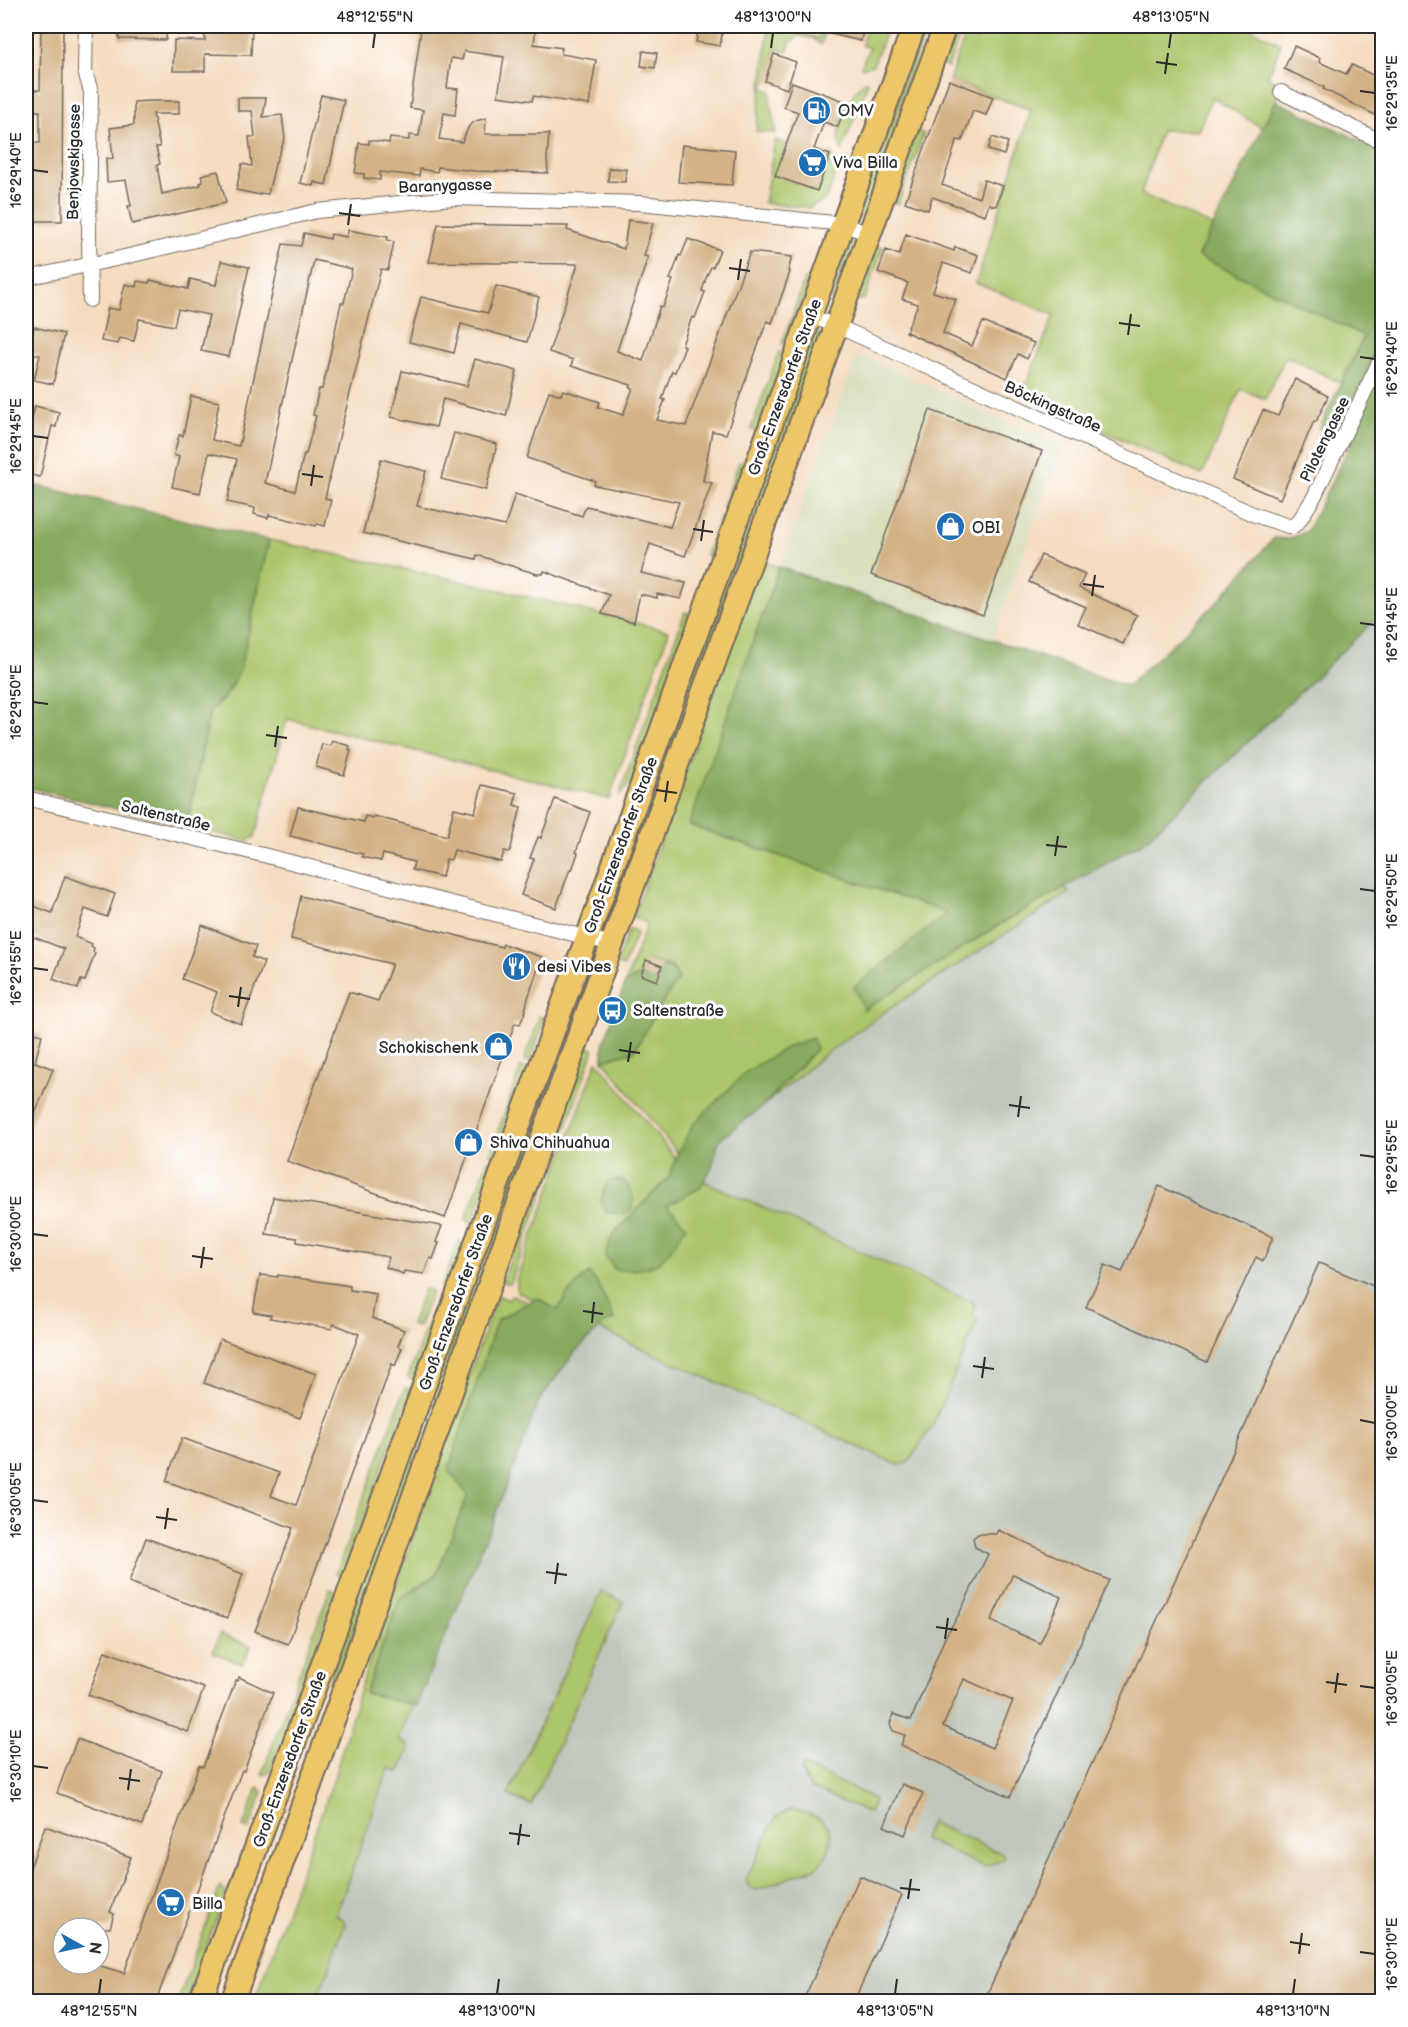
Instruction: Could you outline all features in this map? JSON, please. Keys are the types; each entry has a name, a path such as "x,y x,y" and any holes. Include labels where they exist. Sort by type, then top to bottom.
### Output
{"main road":[{"name":"Groß-Enzersdorfer Straße","path":"200,2001 587,938 914,26"},
{"name":"Groß-Enzersdorfer Straße","path":"232,2001 945,26"}],"street":[{"name":"Benjowskigasse","path":"86,26 86,71 91,92 90,300"},
{"path":"1281,92 1383,142"},
{"name":"Baranygasse","path":"26,278 317,211 453,198 640,203 843,224 871,235"},
{"name":"Böckingstraße","path":"810,316 1284,526"},
{"name":"Pilotengasse","path":"1284,526 1297,524 1314,497 1383,356"},
{"name":"Saltenstraße","path":"26,798 263,855 612,944"}],"shaded area":[{"path":"865,357 1061,446 993,639 779,567 856,358"},
{"path":"1382,613 1382,2001 296,2002 543,1330 670,1171 992,929 1145,841"}],"green space":[{"path":"769,26 818,38 820,32 824,33 821,45 813,38 799,36 791,41 787,52 776,49 763,88 771,92 770,100 776,133 756,131"},
{"path":"867,26 887,29 873,65 863,68 861,67 869,48 862,45"},
{"path":"923,26 928,26 901,99 891,145 866,214 861,217 857,213"},
{"path":"954,26 963,26 948,67 939,64"},
{"path":"980,26 1057,28 1060,26 1246,26 1281,44 1268,77 1283,86 1262,128 1212,97 1198,131 1161,130 1141,194 1213,226 1198,256 1364,336 1341,383 1286,356 1265,399 1241,389 1202,475 1022,395 1054,315 976,283 1031,110 949,80 965,36 977,40"},
{"path":"865,81 868,82 842,150 839,134 844,114 848,103"},
{"path":"1276,101 1382,151 1382,613 1145,841 992,929 864,1010 854,987 947,913 689,825 779,567 1127,686 1216,603 1274,538 1289,539 1307,531 1351,443 1319,429 1364,336 1198,256"},
{"path":"916,131 924,134 898,204 890,201"},
{"path":"775,140 786,145 776,176 817,191 831,153 837,165 830,190 819,204 811,208 764,203"},
{"path":"850,239 855,244 833,301 831,301 844,259 843,251 846,241"},
{"path":"875,245 883,247 865,298 859,301 856,300"},
{"path":"805,279 812,281 788,346 782,344"},
{"path":"816,334 822,337 615,912 605,908 812,336"},
{"path":"779,352 785,354 757,431 751,429"},
{"path":"739,462 746,464 729,509 723,508"},
{"path":"26,483 269,540 240,670 228,692 210,710 187,826 26,787"},
{"path":"720,517 726,518 711,557 706,555"},
{"path":"269,540 475,584 669,631 609,799 287,719 255,837 247,841 187,826 210,710 222,701 232,687 248,636"},
{"path":"761,561 779,567 689,825 948,913 855,987 864,1009 1064,887 1069,893 883,1013 824,1055 762,1107 815,1049 693,1125 678,1154 603,1060 634,1051 678,978 672,967 647,960 641,975 628,981 624,986 647,923 633,917"},
{"path":"685,612 691,614 631,782 619,796"},
{"path":"629,928 637,932 623,967 616,964"},
{"path":"662,966 672,967 679,978 634,1051 603,1060 603,1045 624,986 628,981 641,975 657,981"},
{"path":"540,1016 545,1019 530,1062 524,1061"},
{"path":"812,1038 816,1049 762,1107 719,1140 712,1167 700,1188 667,1205 686,1226 666,1255 659,1262 642,1269 615,1270 605,1256 612,1235 669,1177 678,1152 693,1125 746,1072 787,1047"},
{"path":"587,1047 593,1049 593,1052 510,1284 502,1282"},
{"path":"555,1050 558,1052 542,1116 358,1616 335,1685 329,1683 349,1614"},
{"path":"597,1061 676,1159 669,1177 612,1235 700,1188 704,1181 974,1303 973,1316 978,1320 933,1425 908,1463 898,1465 599,1329 603,1325 567,1294 558,1311 537,1298 534,1300 517,1292 517,1278"},
{"path":"521,1067 528,1070 496,1157 490,1154"},
{"path":"488,1160 494,1162 472,1223 466,1218"},
{"path":"611,1180 623,1180 632,1194 631,1210 623,1215 606,1212 601,1202 604,1189"},
{"path":"459,1241 465,1243 448,1289 441,1287"},
{"path":"589,1273 598,1284 614,1319 603,1325 575,1352 540,1399 488,1533 416,1706 365,1693 400,1598 436,1575 468,1495 448,1470 497,1320 537,1298 558,1310 567,1294"},
{"path":"424,1289 432,1291 418,1327 411,1325"},
{"path":"497,1295 508,1300 512,1295 529,1303 497,1321 448,1470 468,1495 436,1575 400,1598 365,1693 412,1705 399,1741 407,1744 409,1748 398,1772 389,1768 336,1915 343,1919 345,1924 328,1972 314,2001 254,2002 334,1778 359,1692"},
{"path":"438,1296 445,1299 414,1380 408,1377"},
{"path":"405,1388 411,1390 342,1575 336,1573"},
{"path":"330,1589 336,1591 269,1773 264,1775 262,1774"},
{"path":"601,1592 623,1602 531,1805 508,1795"},
{"path":"220,1634 251,1646 243,1664 213,1652"},
{"path":"804,1766 875,1799 869,1813 810,1788 801,1771"},
{"path":"258,1787 262,1794 249,1829 243,1827"},
{"path":"792,1809 816,1817 828,1826 831,1838 825,1857 817,1867 757,1890 752,1889 746,1879 776,1817"},
{"path":"930,1822 1005,1855 1003,1860 984,1867 923,1839"},
{"path":"220,1887 226,1893 186,2001 178,2001"}],"building":[{"path":"41,26 63,26 62,221 31,221 31,143 40,143 40,111 29,111 30,90 40,90"},
{"path":"119,26 166,26 166,40 119,39"},
{"path":"205,26 252,26 251,55 205,54 205,71 173,71 174,40 205,41"},
{"path":"478,26 536,26 534,44 562,48 561,54 596,60 589,105 533,96 532,101 498,96 504,57 464,51 462,60 451,58 447,88 458,89 455,115 444,113 439,139 462,142 469,126 486,118 485,134 549,134 548,173 475,171 438,167 437,172 420,169 419,176 380,172 380,180 364,178 364,174 355,173 359,143 369,144 369,140 389,143 390,138 409,140 409,135 419,136 423,110 410,108 421,29 433,30 434,27 477,33"},
{"path":"699,26 723,26 720,46 696,42"},
{"path":"818,26 864,26 861,41 817,31"},
{"path":"1294,46 1320,58 1319,62 1346,74 1352,65 1383,80 1383,119 1323,89 1324,87 1284,69"},
{"path":"643,51 657,53 655,68 641,66"},
{"path":"774,54 796,62 787,89 765,81"},
{"path":"949,80 993,97 986,115 973,111 962,141 957,140 942,185 979,198 984,180 1003,186 996,206 989,204 985,215 932,197 928,210 905,202"},
{"path":"792,82 847,102 838,127 824,122 814,149 830,155 817,191 775,176 798,112 784,107"},
{"path":"321,95 344,100 326,185 314,182 313,186 300,183"},
{"path":"238,98 266,98 263,117 282,115 285,139 275,164 268,194 260,193 260,195 236,190 242,164 252,166 249,137 255,137 252,111 238,111"},
{"path":"179,101 179,114 153,114 160,147 156,147 160,164 157,165 162,194 201,185 200,183 203,182 201,175 218,171 226,203 132,224 126,180 107,182 106,158 113,159 110,128 134,125 134,102"},
{"path":"992,137 1008,142 1004,155 988,150"},
{"path":"682,145 735,150 732,185 678,182"},
{"path":"609,168 626,169 625,182 608,181"},
{"path":"628,220 653,223 644,256 648,257 617,351 643,361 660,306 663,307 673,280 670,279 688,239 720,250 706,278 702,291 705,292 695,318 692,317 682,345 685,346 675,372 672,371 657,420 686,426 750,252 792,257 788,271 790,272 772,323 767,321 726,434 712,431 703,481 712,483 685,556 650,544 641,573 686,583 681,599 657,594 657,598 640,594 634,622 602,614 609,595 544,571 543,574 537,574 477,555 476,559 363,533 381,459 426,471 417,506 505,526 515,494 582,516 586,506 670,527 679,502 594,485 595,481 527,458 549,391 561,395 563,390 588,398 600,402 598,407 623,415 633,388 630,387 631,385 571,366 573,360 549,352 578,264 429,262 438,224 568,226 567,230 624,249"},
{"path":"348,230 388,237 387,240 394,242 388,270 381,269 341,429 325,498 331,500 325,526 269,515 268,518 254,514 255,508 227,502 237,459 209,453 200,493 172,487 179,457 174,455 179,435 183,436 191,396 219,402 212,440 239,446 283,244 301,246 304,233 330,239 331,234 347,237","holes":["314,260 352,269 344,303 341,303 326,373 322,389 319,389 313,415 316,416 295,491 265,483"]},
{"path":"906,234 954,251 955,247 978,255 972,273 943,263 933,292 956,299 943,333 972,346 983,322 1034,343 1027,359 1018,354 1007,378 906,332 918,304 902,299 908,283 878,272 886,250 899,255"},
{"path":"221,261 249,267 229,357 201,351 209,315 178,309 174,326 139,319 134,341 120,338 118,344 101,341 108,308 119,310 125,284 136,287 137,281 149,283 150,280 188,289 190,279 216,285"},
{"path":"496,286 539,297 527,342 461,324 454,353 409,342 421,297 488,313"},
{"path":"34,327 64,334 53,384 34,380 40,355 28,353"},
{"path":"475,359 517,371 506,416 443,399 436,427 391,417 402,371 467,386"},
{"path":"1295,379 1328,396 1316,422 1314,421 1280,499 1233,479 1263,410 1278,416"},
{"path":"35,406 59,412 56,427 52,426 40,477 26,474 30,456 26,455 26,443"},
{"name":"OBI","path":"930,410 1042,451 983,615 871,575"},
{"path":"454,433 497,444 486,490 441,479"},
{"path":"1041,555 1085,574 1079,588 1137,615 1123,644 1078,624 1086,607 1029,582"},
{"path":"332,741 350,746 351,751 344,775 316,767 322,744 330,746"},
{"path":"482,785 517,793 514,805 521,807 510,852 504,851 501,862 454,850 451,860 446,859 442,877 412,870 414,862 383,854 381,861 362,857 363,854 290,836 298,807 364,822 365,816 373,818 374,816 447,836 454,808 475,813"},
{"path":"555,799 590,812 572,870 570,869 556,908 521,895 534,859 530,858 538,837 541,838"},
{"path":"65,876 115,894 107,917 85,909 75,937 92,944 95,953 85,981 81,980 78,989 53,979 64,949 26,934 26,903 52,913"},
{"path":"301,896 502,947 503,944 542,957 524,1015 520,1024 515,1023 445,1218 287,1161 349,992 378,1001 392,964 291,939"},
{"path":"202,925 256,946 252,957 264,962 241,1024 210,1012 217,992 182,979"},
{"path":"646,960 662,966 657,981 641,975"},
{"path":"26,1031 42,1035 35,1062 53,1069 26,1136"},
{"path":"1159,1186 1273,1237 1263,1261 1256,1257 1207,1362 1086,1307 1105,1265 1122,1272"},
{"path":"273,1197 442,1226 436,1242 439,1243 424,1274 404,1271 403,1274 386,1267 389,1257 297,1242 297,1238 266,1234"},
{"path":"1319,1263 1383,1290 1383,2001 984,2001"},
{"path":"260,1275 278,1277 278,1275 350,1286 350,1290 376,1294 372,1318 404,1330 398,1346 402,1348 395,1366 392,1364 288,1644 255,1631 293,1528 166,1481 182,1438 279,1473 271,1496 296,1505 359,1334 334,1324 332,1329 270,1318 271,1315 253,1312"},
{"path":"220,1339 316,1374 300,1418 204,1383"},
{"path":"998,1530 1109,1580 1010,1797 901,1745 905,1735 893,1731 890,1724 893,1714 911,1720 946,1635 958,1616 988,1554 975,1547 973,1538 978,1534 996,1534","holes":["1013,1574 1061,1597 1040,1643 991,1621","964,1679 1013,1701 992,1748 943,1726"]},
{"path":"146,1538 243,1574 227,1618 129,1582"},
{"path":"105,1651 204,1688 188,1732 88,1695"},
{"path":"239,1677 273,1693 156,2001 46,2001 26,1996 26,1879 45,1826 131,1857 110,1912 114,1914 111,1924 111,1916 51,1916 51,1976 111,1976 111,1969 124,1973 199,1765 203,1767 236,1680 238,1681"},
{"path":"77,1739 162,1771 142,1825 57,1793"},
{"path":"902,1784 923,1793 905,1835 884,1826"},
{"path":"860,1876 902,1895 854,2001 803,2001"}],"place":[{"name":"OMV","path":"817,110"},
{"name":"Viva Billa","path":"812,162"},
{"name":"OBI","path":"951,527"},
{"name":"desi Vibes","path":"516,966"},
{"name":"Saltenstraße","path":"612,1010"},
{"name":"Schokischenk","path":"499,1047"},
{"name":"Shiva Chihuahua","path":"469,1142"},
{"name":"Billa","path":"171,1903"}]}
